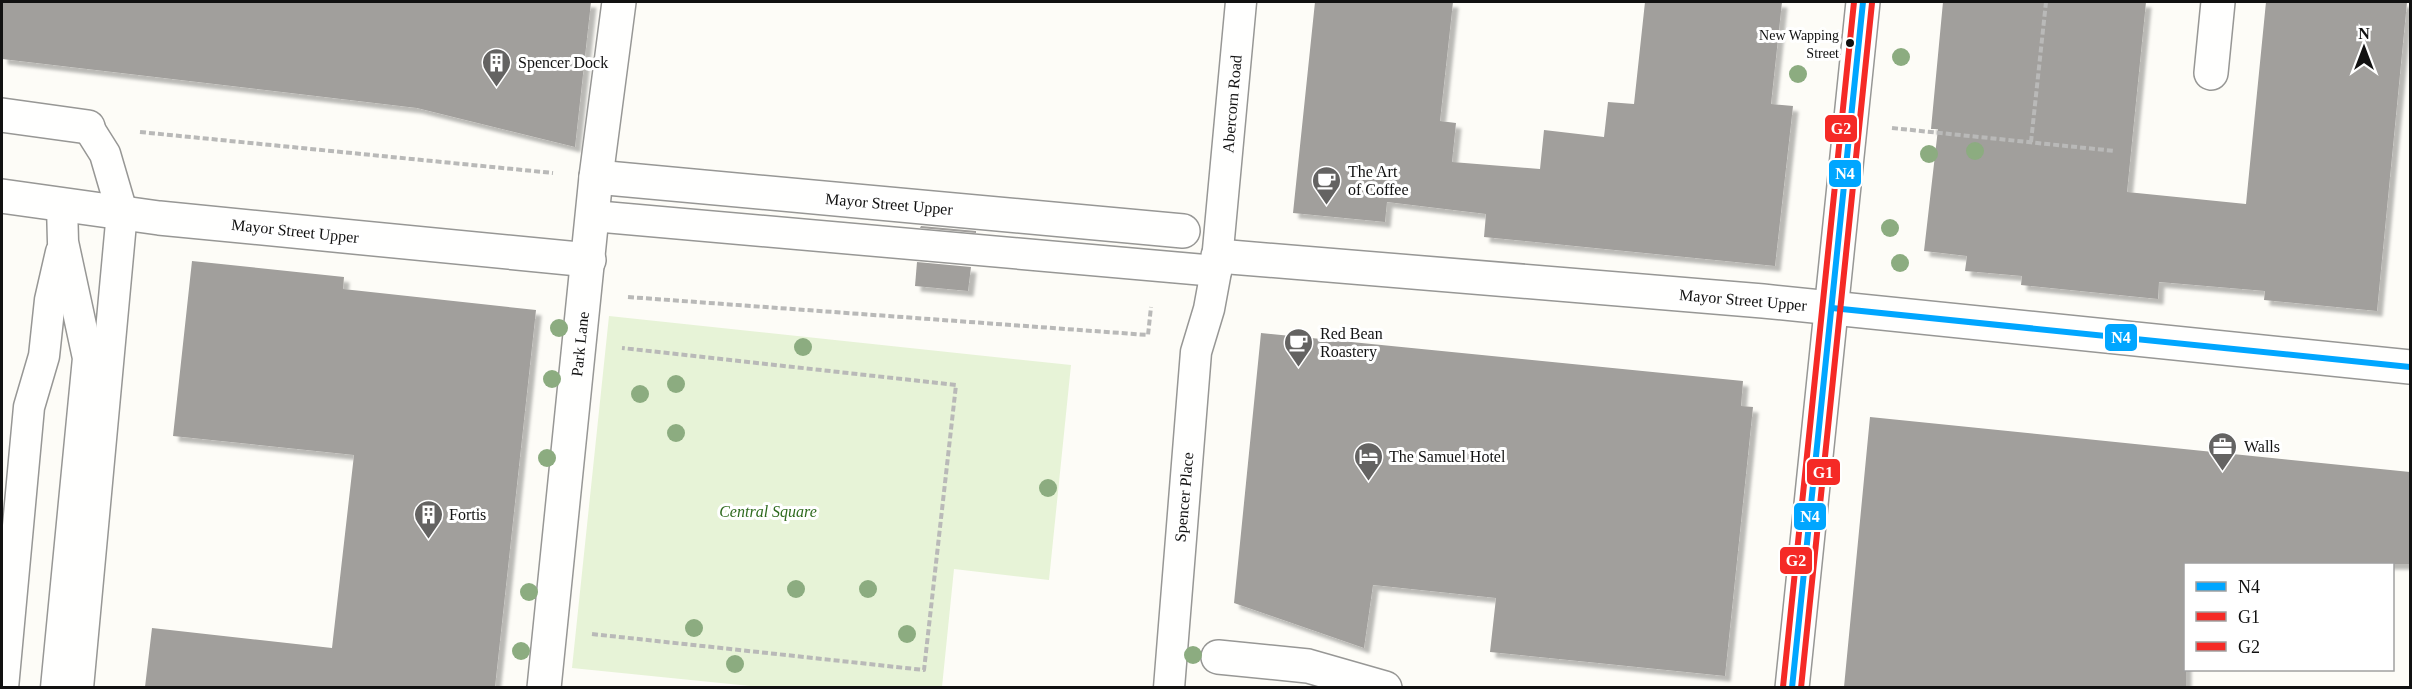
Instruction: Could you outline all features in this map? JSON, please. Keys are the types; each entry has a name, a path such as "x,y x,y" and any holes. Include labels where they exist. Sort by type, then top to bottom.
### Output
{"street":[{"name":"Park Lane","path":"544,687 596,177 618,2"},
{"path":"1792,687 1863,2"},
{"path":"2211,73 2218,2"},
{"path":"2,115 88,127"},
{"name":"Mayor Street Upper","path":"596,177 1183,231"},
{"name":"Mayor Street Upper","path":"2,196 171,219 589,260"},
{"name":"Mayor Street Upper","path":"1217,264 1832,308 2410,367"},
{"path":"1218,657 1308,666 1385,687"}],"lane":[{"name":"Abercorn Road","path":"1217,264 1241,2"},
{"path":"78,687 122,212 105,154 88,127"},
{"path":"56,687 88,358 63,242 62,205"},
{"path":"593,216 1217,264"},
{"path":"3,687 29,407 45,356 50,300 63,242"},
{"name":"Spencer Place","path":"1169,687 1197,352 1209,309 1217,264"}],"path":[{"path":"2031,142 2046,2"},
{"path":"1850,124 2115,151"},
{"path":"88,127 596,177"},
{"path":"626,297 1148,335 1152,303"},
{"path":"550,630 924,670 956,385 580,344"}],"green space":[{"name":"Central Square","path":"609,316 1071,365 1049,580 954,569 942,687 760,687 572,668"}],"building":[{"name":"Spencer Dock","path":"2,2 591,2 575,147 417,108 2,59"},
{"path":"1315,2 1453,2 1440,121 1456,123 1452,162 1540,169 1544,130 1604,137 1608,102 1634,104 1645,2 1782,2 1771,104 1793,106 1775,266 1484,237 1486,214 1387,202 1385,222 1293,213"},
{"path":"1943,2 2146,2 2127,192 2246,204 2266,2 2407,2 2377,311 2264,300 2265,291 2159,282 2158,299 2021,285 2022,276 1965,271 1967,256 1924,251 1938,129 1931,129"},
{"path":"921,226 976,231 976,233 920,228"},
{"name":"Fortis","path":"192,261 344,277 343,289 536,310 495,687 145,687 152,628 332,648 354,455 173,436"},
{"path":"917,262 971,267 968,291 915,286"},
{"path":"1261,333 1743,381 1741,406 1753,407 1725,676 1490,652 1496,598 1373,585 1364,648 1234,603"},
{"path":"1870,417 2410,472 2410,564 2184,563 2186,687 1844,687"}],"transit line":[{"name":"G2","path":"1783,687 1854,2"},
{"name":"N4","path":"1792,688 1863,2"},
{"name":"G1","path":"1801,688 1872,3"},
{"name":"N4","path":"1832,308 2410,367"}],"place":[{"name":"New Wapping Street","path":"1850,43"},
{"name":"Spencer Dock","path":"497,88"},
{"name":"The Art of Coffee","path":"1327,206"},
{"name":"Red Bean Roastery","path":"1299,368"},
{"name":"Walls","path":"2223,472"},
{"name":"The Samuel Hotel","path":"1368,482"},
{"name":"Fortis","path":"428,540"}]}
